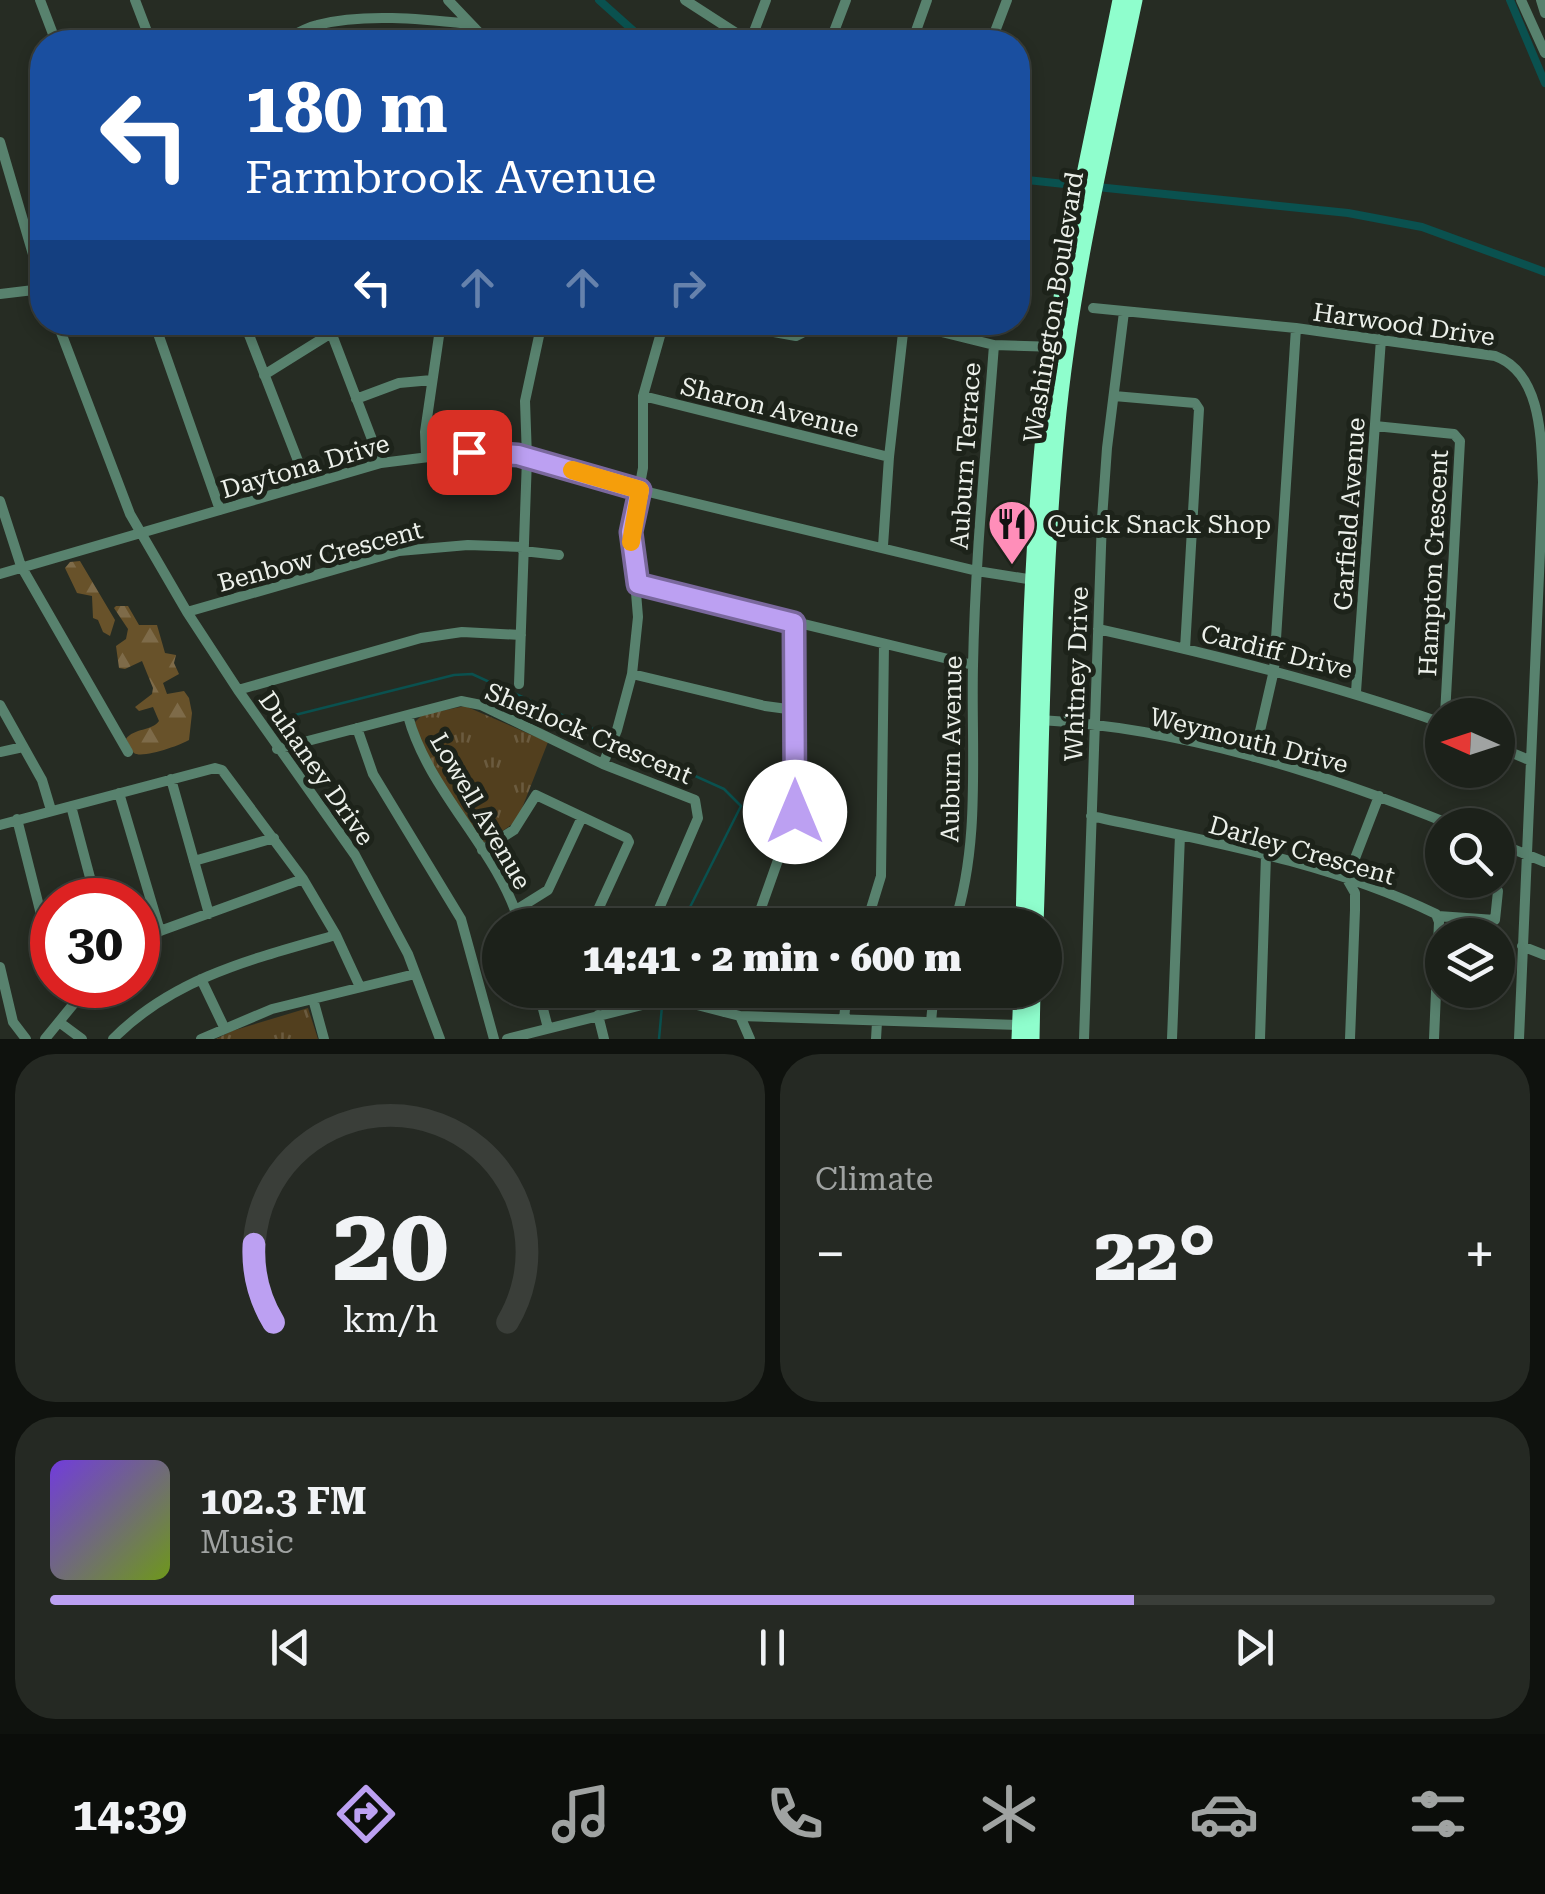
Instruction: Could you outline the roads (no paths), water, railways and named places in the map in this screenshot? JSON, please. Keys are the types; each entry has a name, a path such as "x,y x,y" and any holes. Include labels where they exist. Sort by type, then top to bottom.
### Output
{"highway":[{"name":"Washington Boulevard","path":"1036,908 1034,580 1045,421 1087,204 1120,0"},
{"name":"Washington Boulevard","path":"1095,159 1135,0"},
{"name":"Washington Boulevard","path":"1023,908 1060,347"},
{"path":"1032,1039 1033,1008"}],"street":[{"path":"40,0 51,30"},
{"path":"135,0 146,30"},
{"path":"448,0 475,30"},
{"path":"755,30 766,0"},
{"path":"835,30 846,0"},
{"path":"916,30 927,0"},
{"path":"995,30 1006,0"},
{"path":"1521,0 1545,53"},
{"path":"1541,0 1545,13"},
{"path":"689,1 732,30"},
{"path":"304,30 313,25 386,19 469,24"},
{"path":"0,142 30,246"},
{"path":"0,294 30,289"},
{"name":"Harwood Drive","path":"1092,308 1382,338 1495,356 1521,371 1533,400 1544,482 1519,1039"},
{"name":"Whitney Drive","path":"1084,1039 1102,518 1124,312"},
{"path":"1254,757 1274,670 1296,328"},
{"name":"Duhaney Drive","path":"62,335 130,514 238,690 376,890 440,1039"},
{"path":"159,335 220,510"},
{"path":"249,335 307,484"},
{"path":"264,375 326,335"},
{"path":"332,335 382,463"},
{"path":"426,455 438,335"},
{"path":"519,684 525,400 539,335"},
{"path":"604,764 632,674 638,584 631,532 644,448 643,396 660,335"},
{"path":"883,546 901,335"},
{"path":"952,335 994,345 1060,347"},
{"name":"Garfield Avenue","path":"1356,692 1382,338"},
{"name":"Auburn Terrace","path":"976,571 994,345"},
{"path":"356,399 399,383 432,380"},
{"name":"Sharon Avenue","path":"643,396 888,457"},
{"path":"1114,396 1195,403 1199,409 1185,648"},
{"name":"Hampton Crescent","path":"1375,426 1454,434 1460,440 1446,698"},
{"name":"Daytona Drive","path":"0,574 382,463 469,452 526,458 640,490 976,571 1034,580"},
{"path":"0,502 21,566 128,752"},
{"name":"Benbow Crescent","path":"187,612 399,551 468,545 559,555"},
{"name":"Auburn Avenue","path":"959,908 967,884 971,833 976,571"},
{"path":"638,584 972,665"},
{"path":"761,908 795,812 794,623"},
{"name":"Cardiff Drive","path":"1098,629 1356,692 1425,718"},
{"path":"238,690 421,638 462,632 521,635"},
{"path":"871,908 881,876 884,644"},
{"path":"632,674 795,710"},
{"name":"Sherlock Crescent","path":"277,749 461,701 480,705 604,764 696,800 698,818 659,908"},
{"path":"0,705 42,780 51,810"},
{"name":"Lowell Avenue","path":"408,716 421,752 515,908"},
{"name":"Weymouth Drive","path":"1036,720 1094,724 1254,757 1306,770 1425,814"},
{"path":"357,728 372,774 461,919 494,1039"},
{"path":"0,752 23,747"},
{"path":"1515,754 1529,760"},
{"path":"0,825 215,768 222,770 304,880 360,987"},
{"path":"171,779 209,914"},
{"path":"120,792 145,878"},
{"path":"482,850 514,830 536,795 627,838 629,842 600,908"},
{"path":"1350,1039 1356,910 1355,893 1347,880 1379,796"},
{"path":"71,806 90,878"},
{"name":"Darley Crescent","path":"1091,816 1266,855 1347,880 1438,916 1495,920 1497,898"},
{"path":"519,908 548,890 582,817"},
{"path":"17,820 32,878"},
{"path":"1172,1039 1180,835"},
{"path":"194,861 274,838"},
{"path":"1515,850 1545,862"},
{"path":"1260,1039 1266,855"},
{"path":"160,931 304,880"},
{"path":"1434,1039 1438,916"},
{"path":"113,1039 166,995 201,978 336,935"},
{"path":"1522,946 1545,955"},
{"path":"0,967 5,1009 26,1039"},
{"path":"201,1039 272,1009 415,974"},
{"path":"201,978 224,1027"},
{"path":"312,999 324,1039"},
{"path":"45,1039 69,1008"},
{"path":"543,1008 548,1028"},
{"path":"507,1039 621,1008"},
{"path":"707,1008 740,1016 931,1022 1019,1032"},
{"path":"724,1012 725,1008"},
{"path":"844,1019 845,1008"},
{"path":"931,1022 932,1008"},
{"path":"598,1014 604,1039"},
{"path":"740,1016 750,1039"},
{"path":"59,1022 82,1039"},
{"path":"876,1039 877,1022"},
{"path":"962,1024 962,1039"}],"waterway":[{"path":"599,0 633,30"},
{"path":"1510,0 1545,83"},
{"path":"1030,180 1083,186"},
{"path":"1097,187 1348,213 1422,227 1545,272"},
{"path":"279,719 454,675 472,674 608,736"},
{"path":"622,743 724,789 741,806 690,908"},
{"path":"659,1039 662,1008"}],"place":[{"name":"Quick Snack Shop","path":"1012,566"}]}
